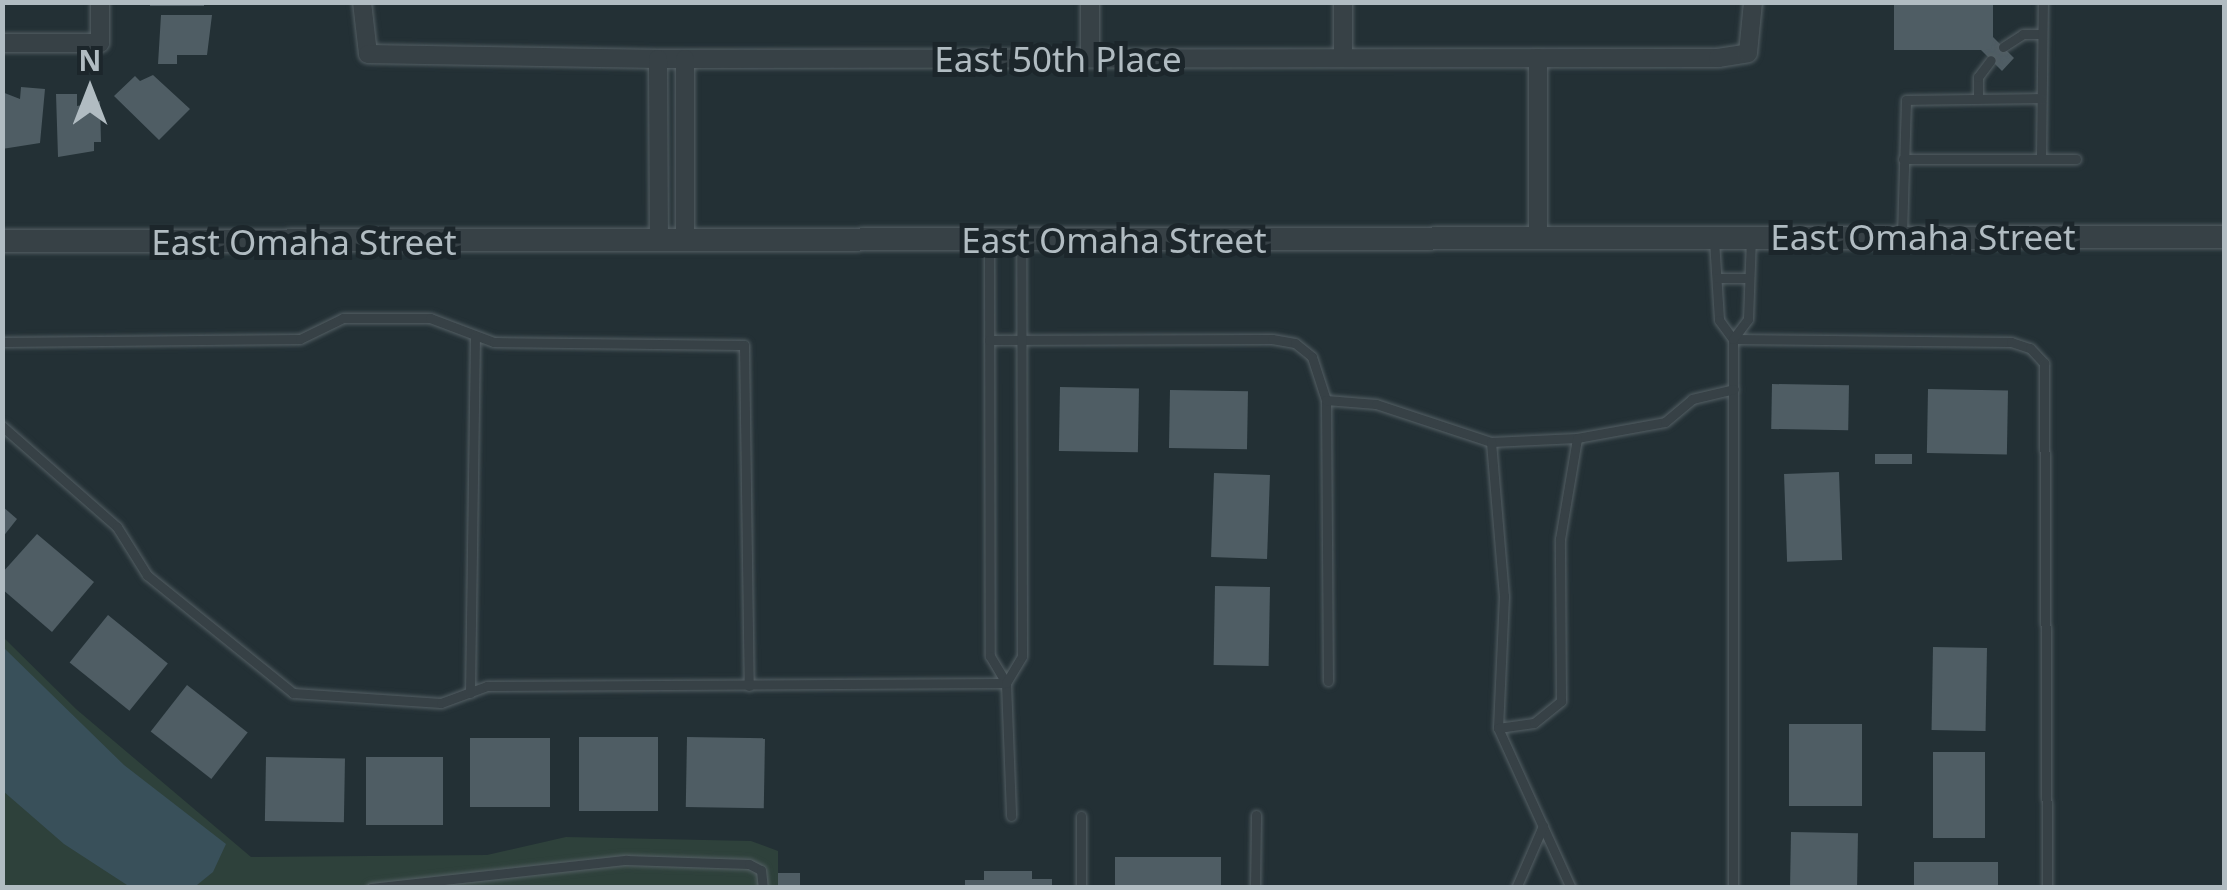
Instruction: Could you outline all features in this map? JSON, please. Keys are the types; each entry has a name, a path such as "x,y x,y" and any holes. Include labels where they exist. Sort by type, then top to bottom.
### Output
{"street":[{"path":"2,43 100,42 100,2"},
{"name":"East 50th Place","path":"362,2 368,54 658,59 1538,58 1748,54 1753,2"},
{"path":"1090,2 1090,58"},
{"path":"1344,2 1344,58"},
{"path":"1538,58 1538,238"},
{"path":"658,59 659,242"},
{"path":"685,59 685,242"},
{"name":"East Omaha Street","path":"2,241 2224,237"}],"lane":[{"path":"2041,158 2042,2"},
{"path":"2003,47 2023,34 2042,34"},
{"path":"1978,98 1978,76 1991,60"},
{"path":"1902,238 1906,100 2041,98"},
{"path":"1903,158 2076,158"},
{"path":"1714,238 1719,320 1733,339 1733,888"},
{"path":"1733,339 1748,319 1752,238"},
{"path":"988,240 990,656 1006,684 1011,816"},
{"path":"1006,684 1022,656 1021,240"},
{"path":"1718,278 1749,278"},
{"path":"2,342 300,339 343,318 430,318 494,342 744,345 749,686"},
{"path":"470,693 475,336"},
{"path":"1733,339 2011,342 2030,348 2044,363 2047,888"},
{"path":"989,340 1295,344 1320,371 1326,400 1328,681"},
{"path":"1326,400 1376,404 1491,442 1577,438 1665,422 1692,399 1734,388"},
{"path":"2,426 117,527 146,575 293,693 441,704 487,686 1006,684"},
{"path":"1498,728 1534,724 1560,701 1560,538 1577,438"},
{"path":"1491,442 1504,596 1498,728 1570,888"},
{"path":"1254,888 1256,815"},
{"path":"1081,816 1082,888"},
{"path":"1516,888 1543,826"},
{"path":"371,888 626,860 749,864 761,870 762,888"}],"green space":[{"path":"2,636 76,709 251,857 487,855 566,837 751,841 778,851 778,887 3,887"}],"water":[{"path":"3,647 124,765 226,844 213,872 197,885 127,885 64,844 3,791"}],"building":[{"path":"150,2 204,2 204,6 150,6"},
{"path":"1894,2 1993,2 1993,37 2014,58 2002,71 1981,50 1894,50"},
{"path":"161,15 212,15 207,55 177,55 177,64 158,64"},
{"path":"153,75 190,109 159,140 114,96 135,76 140,81"},
{"path":"21,87 45,89 40,143 2,149 2,92 20,99"},
{"path":"56,94 77,94 77,106 100,101 101,142 94,142 94,151 58,157"},
{"path":"1772,384 1849,385 1848,430 1771,429"},
{"path":"1060,387 1139,388 1138,452 1059,451"},
{"path":"1928,389 2008,390 2007,454 1927,453"},
{"path":"1170,390 1248,391 1247,449 1169,448"},
{"path":"1875,454 1912,454 1912,464 1875,464"},
{"path":"1839,472 1842,560 1787,562 1784,474"},
{"path":"1214,473 1270,475 1267,559 1211,557"},
{"path":"2,506 17,519 2,538"},
{"path":"37,534 94,582 52,632 2,589 2,573"},
{"path":"1215,586 1270,587 1269,666 1214,665"},
{"path":"108,615 168,663 129,711 70,662"},
{"path":"1933,647 1987,648 1986,731 1932,730"},
{"path":"187,685 248,732 211,779 151,731"},
{"path":"1789,724 1862,724 1862,806 1789,806"},
{"path":"579,737 658,737 658,811 579,811"},
{"path":"687,737 765,738 764,808 686,807"},
{"path":"470,738 550,738 550,807 470,807"},
{"path":"1933,752 1985,752 1985,838 1933,838"},
{"path":"266,757 345,758 344,822 265,821"},
{"path":"366,757 443,757 443,825 366,825"},
{"path":"1791,832 1858,833 1857,888 1790,888"},
{"path":"1115,857 1221,857 1221,888 1115,888"},
{"path":"1914,862 1998,862 1998,888 1914,888"},
{"path":"984,871 1032,871 1032,879 1052,879 1052,888 965,888 965,880 984,880"},
{"path":"778,873 800,873 800,888 778,888"}]}
